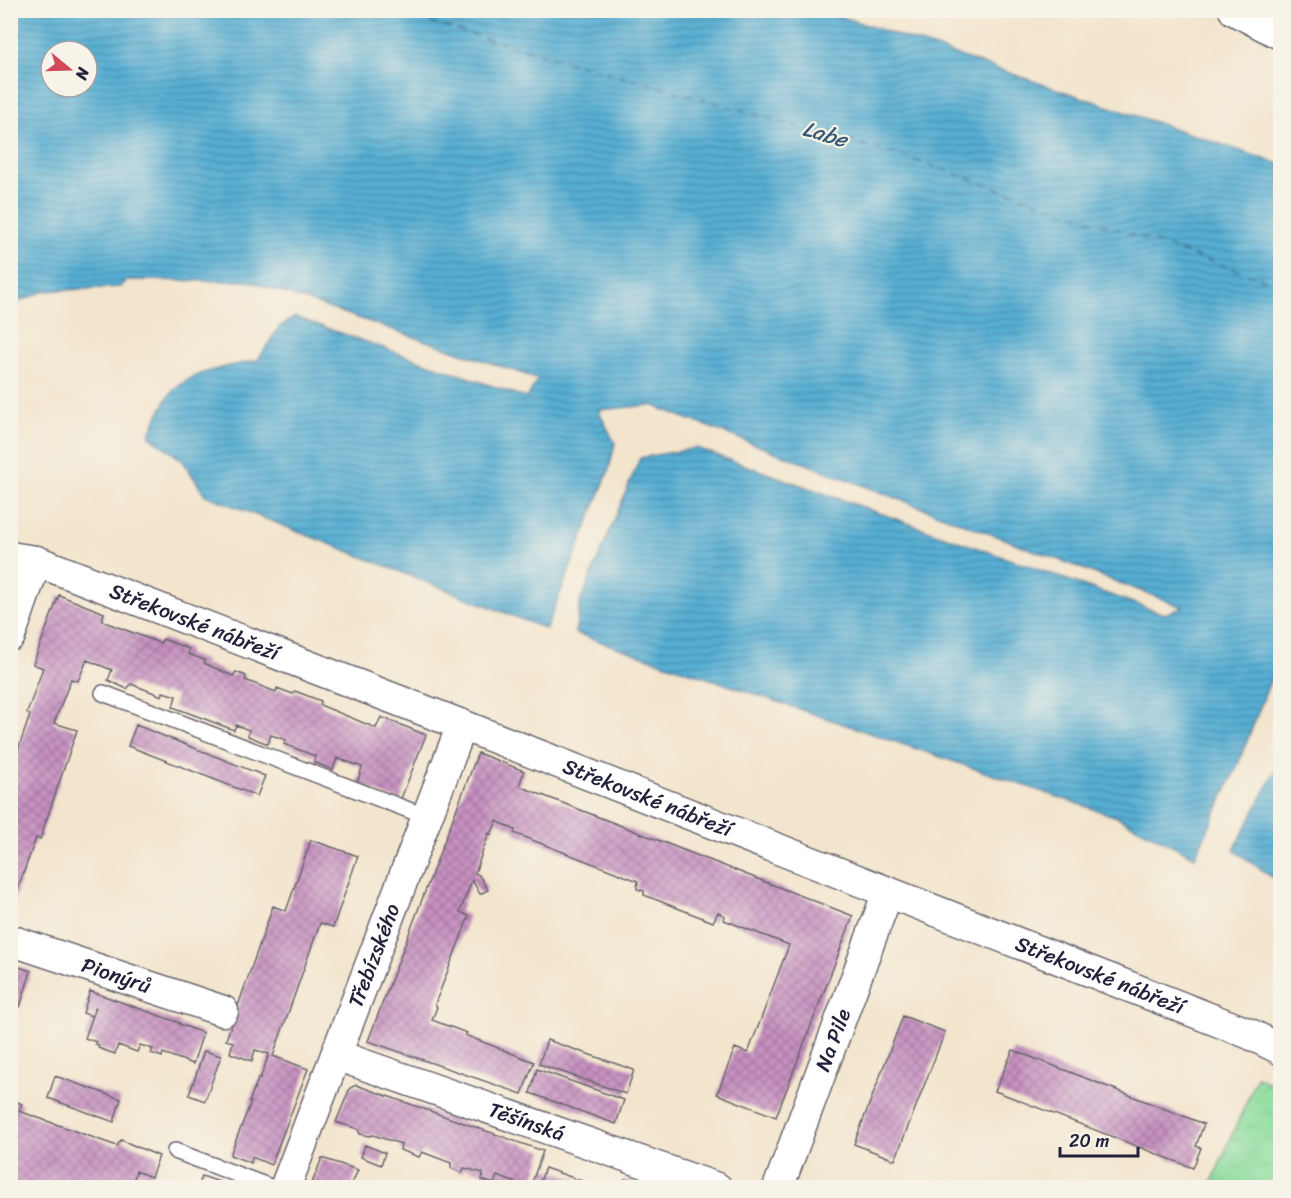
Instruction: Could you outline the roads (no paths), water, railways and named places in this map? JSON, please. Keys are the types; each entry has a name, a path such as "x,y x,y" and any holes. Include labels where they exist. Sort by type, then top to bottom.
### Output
{"street":[{"path":"1234,10 1281,34"},
{"path":"10,636 23,559"},
{"name":"Střekovské nábřeží","path":"23,559 462,725 1250,1034 1281,1049"},
{"name":"Třebízského","path":"285,1188 462,725"},
{"name":"Na Pile","path":"778,1188 888,892"},
{"name":"Pionýrů","path":"10,940 223,1011"},
{"name":"Těšínská","path":"336,1055 717,1188"}],"lane":[{"path":"103,693 427,817"},
{"path":"175,1151 273,1188"}],"water":[{"name":"Labe","path":"10,11 825,11 1280,164 1280,660 1237,767 1195,857 1117,817 575,633 581,600 640,458 696,448 1164,614 1183,607 651,405 598,410 615,443 609,470 546,629 205,495 183,461 149,435 165,401 176,388 197,375 258,360 279,327 295,317 527,398 538,379 249,281 127,280 121,287 44,291 11,305"},
{"path":"1280,762 1280,883 1234,850"}]}
